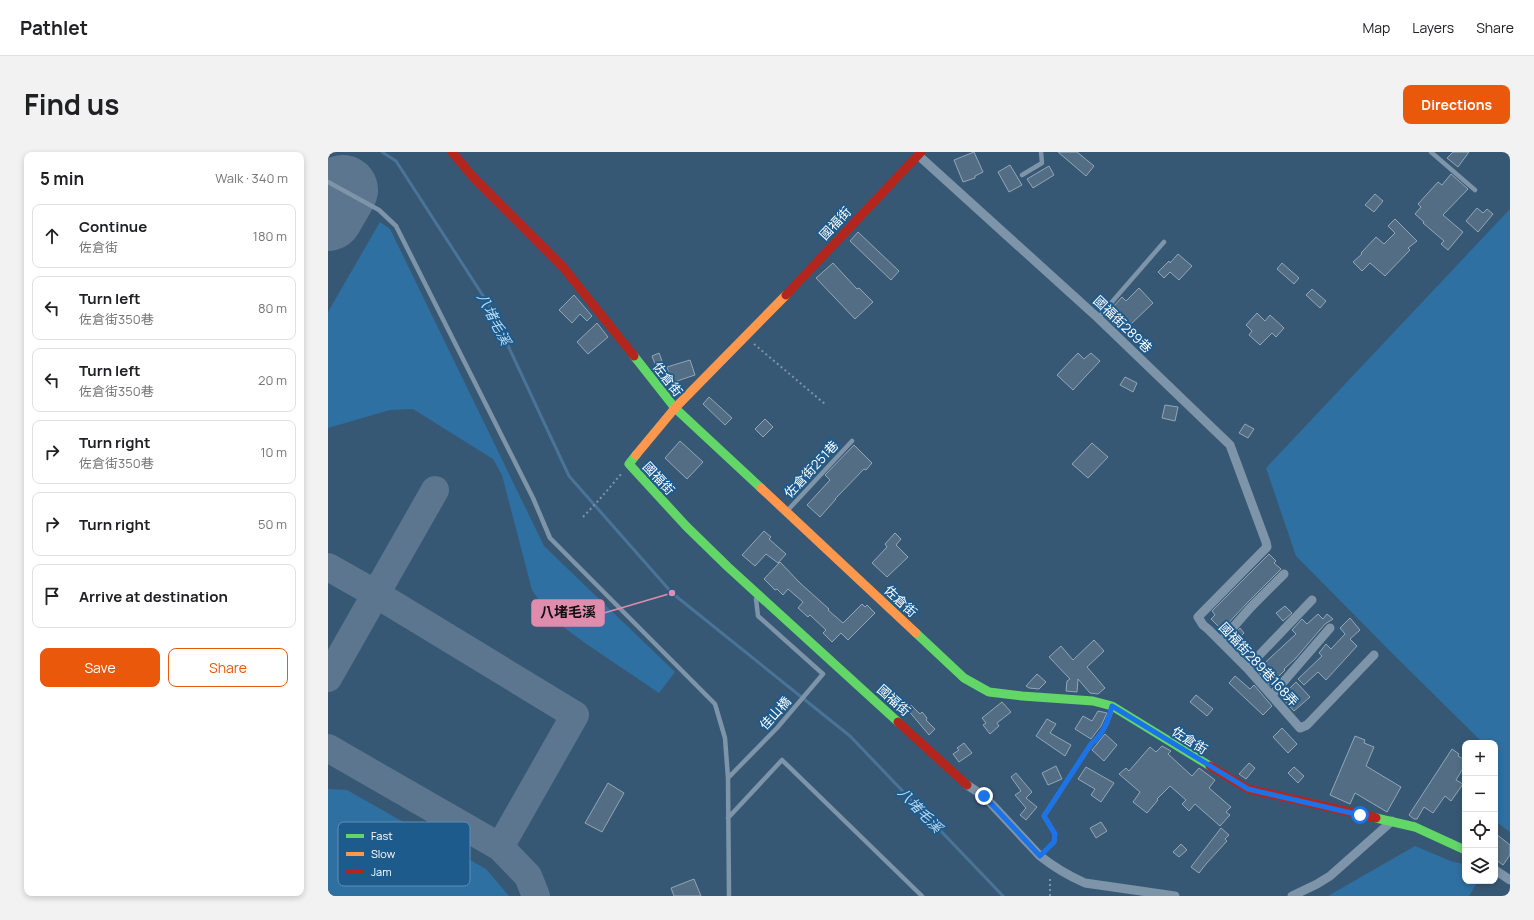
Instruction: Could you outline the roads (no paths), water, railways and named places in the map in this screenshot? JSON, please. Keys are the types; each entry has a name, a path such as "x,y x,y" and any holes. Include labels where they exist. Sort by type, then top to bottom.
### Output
{"street":[{"name":"佐倉街","path":"452,152 474,178 564,266 675,408 964,678 989,692 1022,696 1093,700 1112,706 1248,789 1352,814 1392,821 1415,827 1456,844 1462,848"},
{"name":"國福街","path":"920,154 746,337 675,408 629,464 694,534 756,593 894,716 967,785 984,796 1040,856"},
{"name":"國福街289巷","path":"920,154 1098,318 1230,445 1266,542"},
{"name":"國福街289巷168弄","path":"1266,542 1267,547 1198,617 1203,625 1247,668 1300,728 1307,725 1374,655"},
{"path":"1221,641 1251,607 1284,574"},
{"path":"1247,668 1312,600"},
{"path":"1272,695 1330,628"},
{"path":"1292,896 1330,876 1392,821"},
{"path":"1040,856 1051,864 1085,883 1175,896"},
{"path":"1498,872 1510,880"}],"lane":[{"path":"1022,175 1042,163 1041,152"},
{"path":"1431,152 1475,190"},
{"path":"328,182 379,210 396,226 533,498 550,538 715,704 725,738 728,778 729,896"},
{"path":"1098,318 1164,242"},
{"name":"佐倉街251巷","path":"786,512 852,442"},
{"name":"佳山橋","path":"728,778 777,728 823,674 758,616 756,593"},
{"path":"1040,856 1054,842 1055,834 1044,816 1091,744 1103,731 1109,720 1112,706"},
{"path":"728,818 782,760 922,896"}],"waterway":[{"name":"八堵毛溪","path":"382,152 396,161 489,305 569,476 672,593 850,736 1003,896"}],"place":[{"name":"八堵毛溪","path":"672,593"}]}
